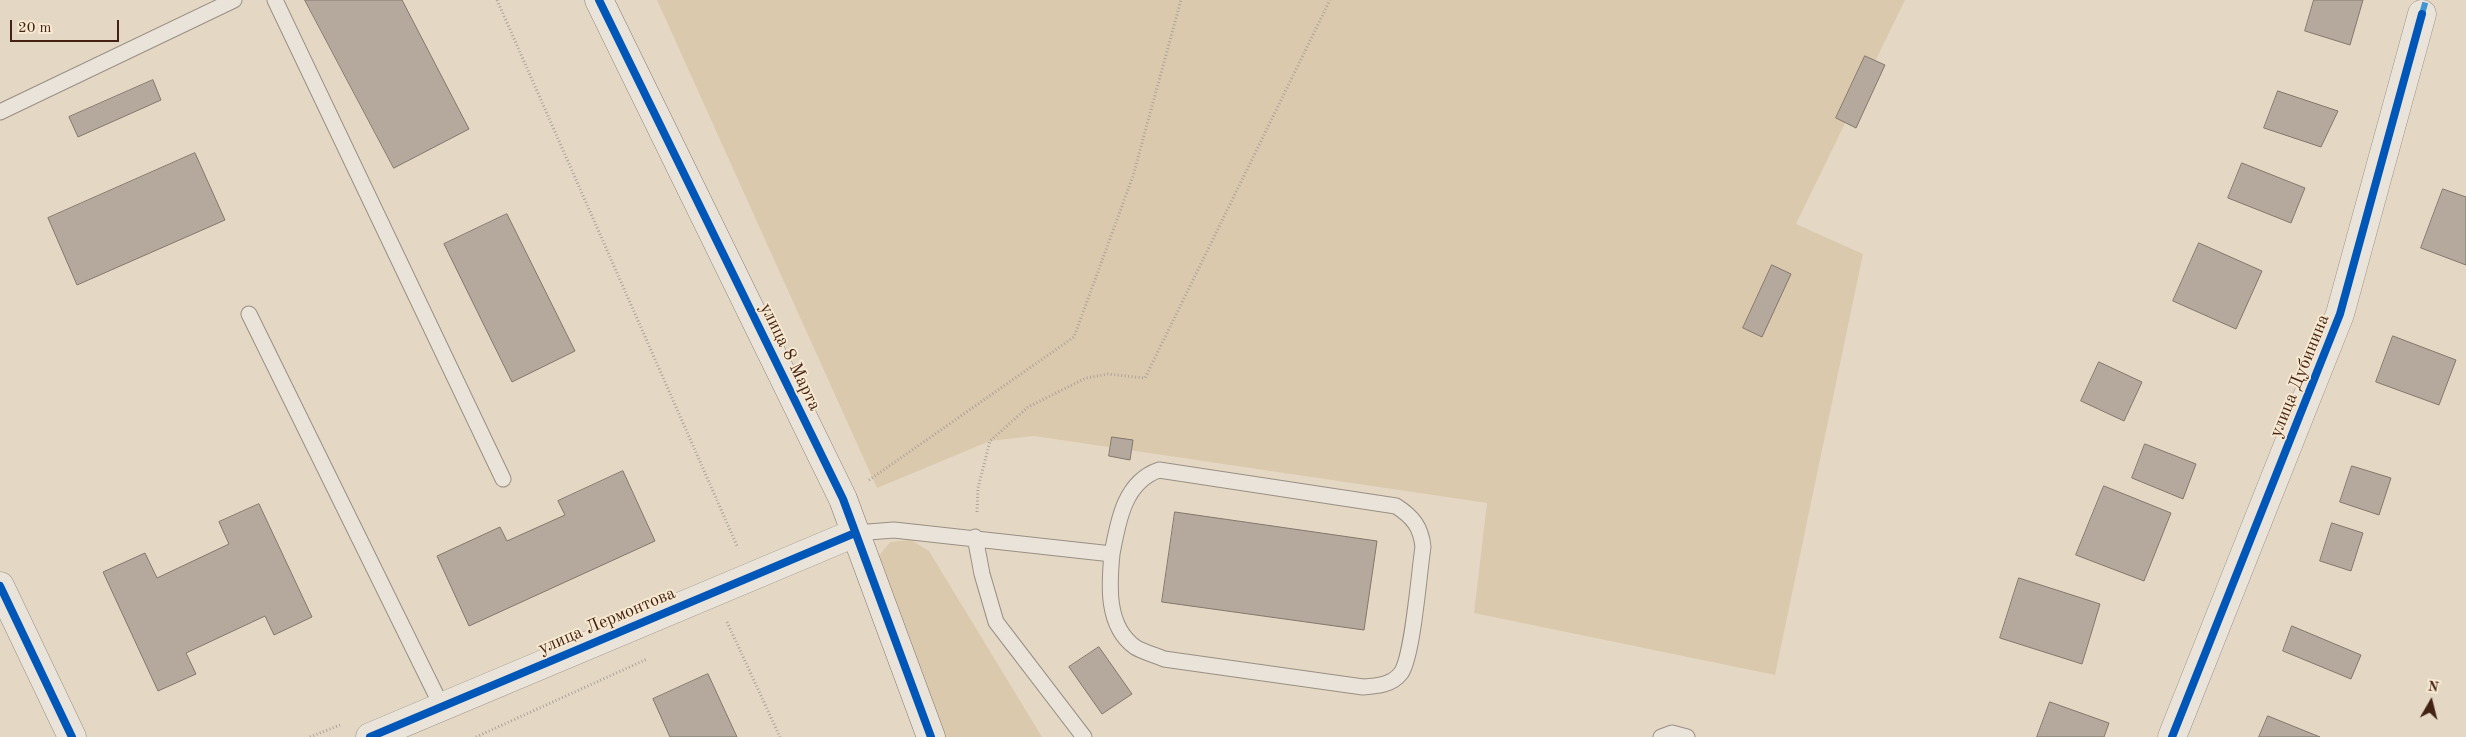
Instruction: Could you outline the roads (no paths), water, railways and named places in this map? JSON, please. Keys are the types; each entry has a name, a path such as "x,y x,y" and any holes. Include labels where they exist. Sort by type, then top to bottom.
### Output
{"street":[{"name":"улица 8 Марта","path":"599,0 843,499 931,737"},
{"name":"улица Дубинина","path":"2172,737 2340,314 2422,14"},
{"name":"улица Лермонтова","path":"370,737 855,533"},
{"path":"0,586 72,737"}],"lane":[{"path":"0,112 234,0"},
{"path":"275,0 503,479"},
{"path":"249,314 442,707"},
{"path":"1159,470 1396,506 1412,516 1421,532 1423,547 1408,656 1401,673 1385,685 1363,687 1164,659 1135,647 1117,626 1110,582 1112,554 1121,510 1132,491 1146,474 1159,470"},
{"path":"855,533 894,530 976,537 1112,554"},
{"path":"976,537 982,574 996,622 1084,737"},
{"path":"1661,737 1672,733 1687,737"}]}
